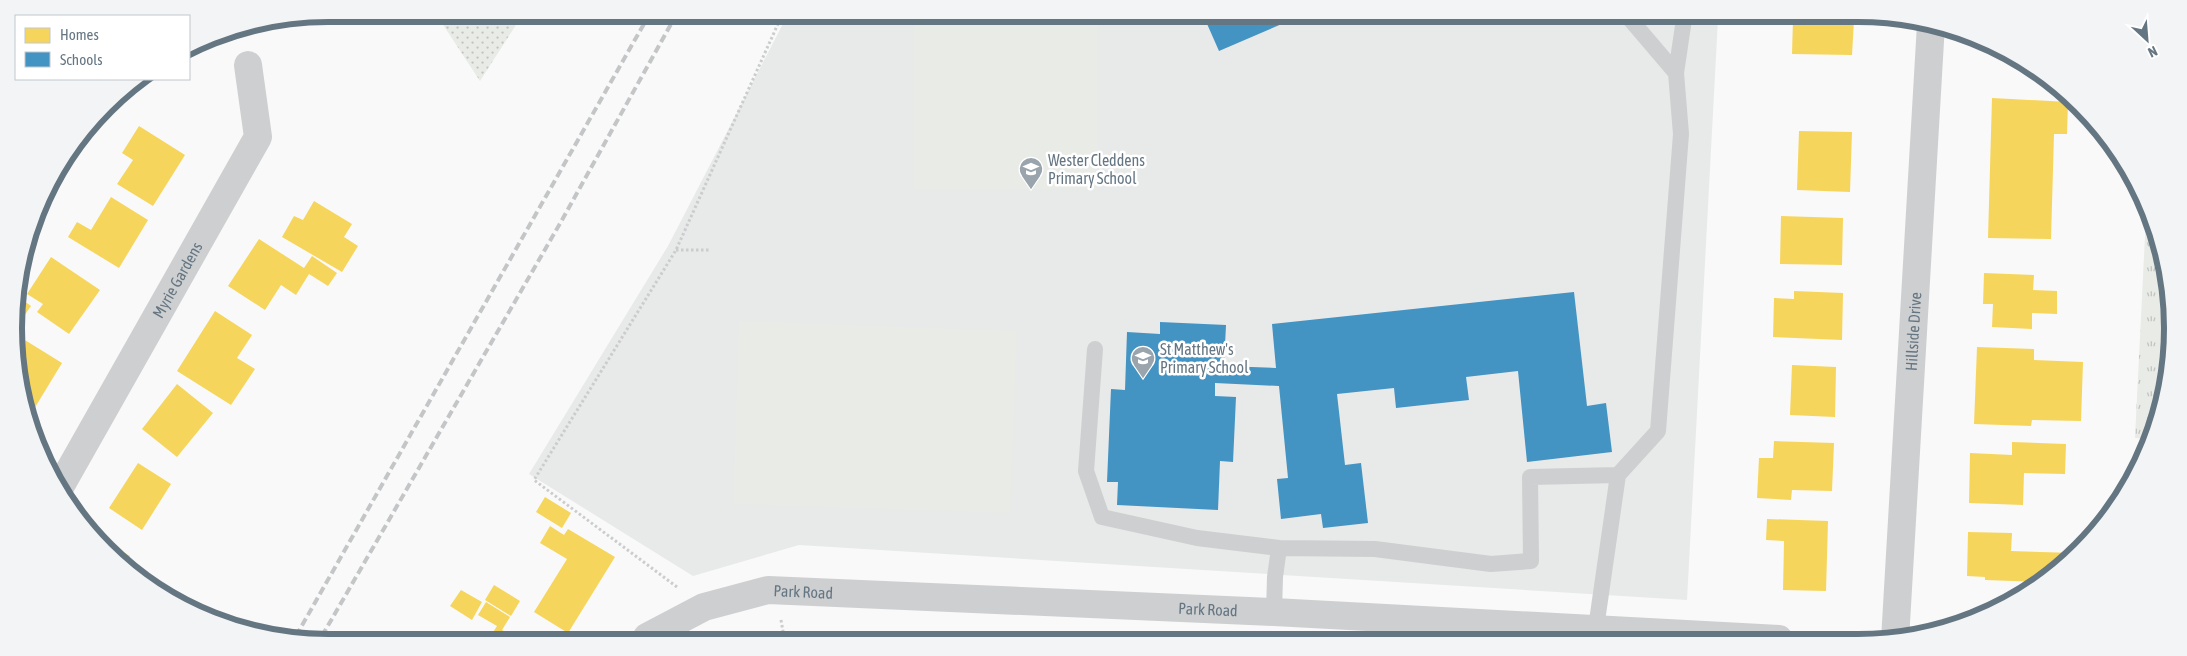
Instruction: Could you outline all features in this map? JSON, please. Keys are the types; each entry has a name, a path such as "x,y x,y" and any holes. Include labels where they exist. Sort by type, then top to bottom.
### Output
{"street":[{"name":"Hillside Drive","path":"1896,631 1931,31"},
{"name":"Myrie Gardens","path":"63,481 258,137 248,65"},
{"name":"Park Road","path":"653,634 704,607 768,590 1274,612 1696,634"}],"lane":[{"path":"1633,23 1676,73"},
{"path":"1596,628 1618,475 1658,431 1681,134 1676,73 1683,23"},
{"path":"1095,349 1086,471 1102,517 1196,538 1279,548 1375,549 1491,564 1531,561 1530,477 1618,475"},
{"path":"1274,612 1279,548"}],"path":[{"path":"704,607 534,480 676,250 779,23"},
{"path":"676,250 709,250"}],"shaded area":[{"name":"St Matthew's Primary School","path":"783,23 1718,23 1687,600 799,545 693,576 529,474 668,246"}],"green space":[{"path":"442,23 517,23 480,81"},
{"path":"914,23 1097,23 1097,189 914,189"},
{"path":"2146,224 2159,268 2162,288 2164,348 2159,388 2148,426 2143,439 2135,438"},
{"path":"739,321 1017,331 1010,513 733,504"}],"building: Homes":[{"path":"1793,23 1854,23 1852,55 1792,54"},
{"path":"1992,98 2064,102 2068,105 2067,134 2054,134 2051,239 1988,238"},
{"path":"139,126 185,155 153,206 117,184 133,160 122,153"},
{"path":"1799,131 1852,132 1850,192 1797,190"},
{"path":"111,197 148,220 119,268 68,237 77,222 91,230"},
{"path":"314,201 352,224 344,237 358,246 342,272 282,237 294,216 303,220"},
{"path":"1781,216 1843,218 1842,265 1780,264"},
{"path":"259,239 304,268 312,256 337,273 328,286 309,274 296,295 281,285 265,310 228,286"},
{"path":"51,257 100,290 69,334 37,312 43,304 27,294"},
{"path":"1984,273 2034,275 2033,290 2057,291 2057,314 2032,313 2032,329 1992,327 1993,304 1983,304"},
{"path":"1794,291 1843,293 1842,340 1773,337 1774,298 1794,299"},
{"path":"24,301 31,306 22,318"},
{"path":"215,311 252,335 237,358 255,369 231,405 177,371"},
{"path":"23,339 62,363 34,409 28,388"},
{"path":"1977,347 2034,349 2034,360 2083,362 2081,421 2032,420 2031,426 1974,424"},
{"path":"1792,365 1836,367 1835,417 1790,415"},
{"path":"177,384 213,413 177,457 142,429"},
{"path":"1774,441 1834,443 1832,491 1792,490 1791,500 1757,498 1759,458 1773,458"},
{"path":"2012,442 2066,444 2065,474 2024,473 2023,505 1969,503 1970,453 2012,455"},
{"path":"138,463 171,484 142,530 109,508"},
{"path":"545,497 571,513 562,528 536,512"},
{"path":"1767,519 1828,521 1826,591 1783,590 1784,541 1766,540"},
{"path":"550,526 564,535 568,529 615,557 568,633 534,612 567,559 540,543"},
{"path":"1968,532 2012,533 2011,551 2066,553 2030,582 1985,580 1985,577 1967,576"},
{"path":"116,547 130,556 128,559"},
{"path":"494,585 520,601 511,616 485,600"},
{"path":"461,590 482,602 472,620 450,606"},
{"path":"486,602 510,617 502,630 508,634 492,634 497,626 478,615"}],"building: Schools":[{"path":"1207,23 1284,23 1219,51"},
{"path":"1574,292 1587,406 1606,403 1612,452 1527,462 1518,371 1466,377 1469,400 1396,408 1394,388 1337,394 1345,465 1361,463 1368,523 1323,528 1321,514 1281,519 1277,479 1288,478 1279,386 1215,383 1215,396 1236,397 1233,462 1220,461 1218,510 1117,505 1118,482 1107,482 1111,389 1125,390 1127,332 1160,334 1160,322 1226,325 1224,366 1276,368 1272,324"}],"railway":[{"path":"298,632 644,23"},
{"path":"323,634 562,220 672,23"}],"place":[{"name":"Wester Cleddens Primary School","path":"1031,190"},
{"name":"St Matthew's Primary School","path":"1143,379"}]}
